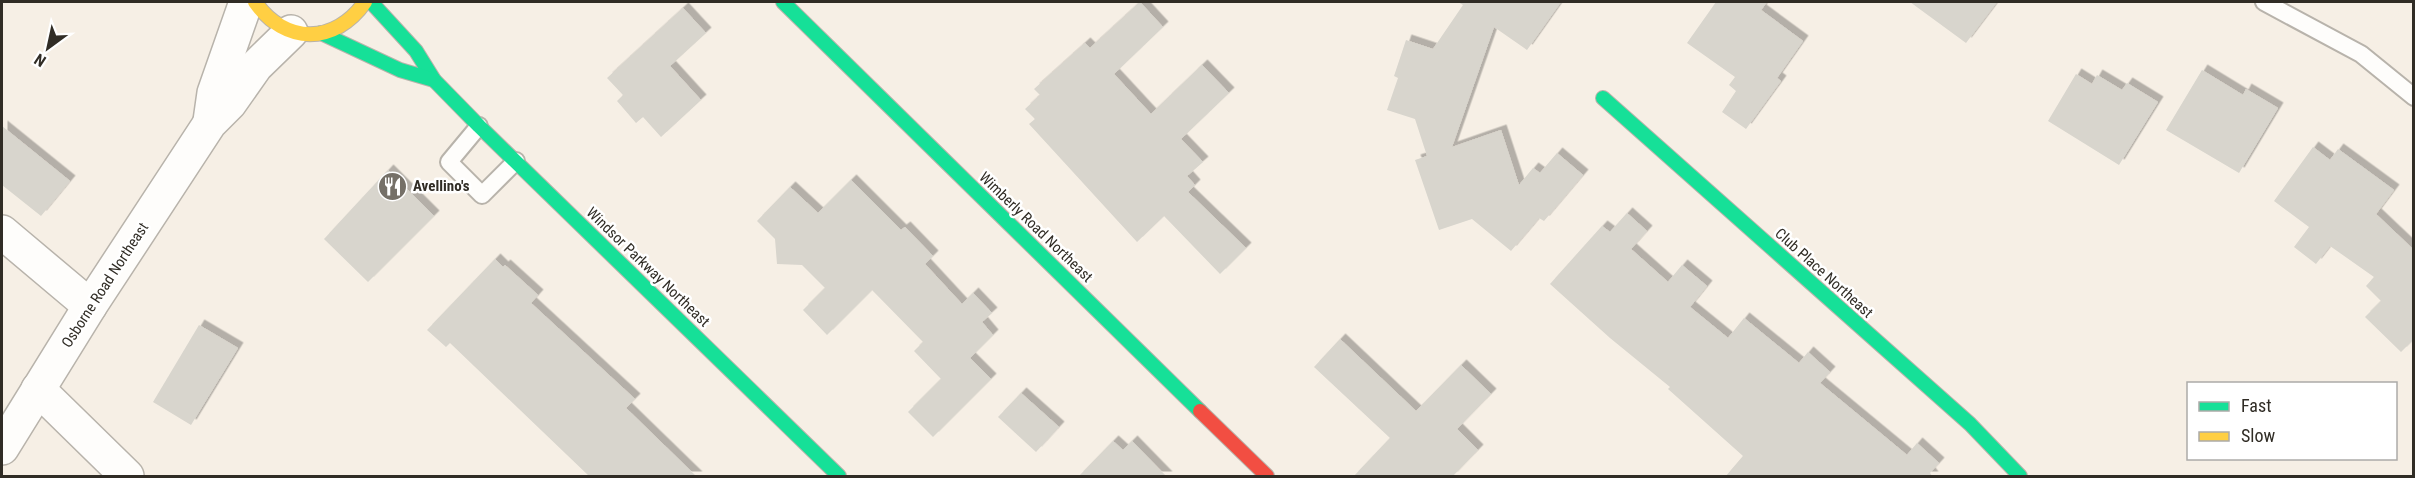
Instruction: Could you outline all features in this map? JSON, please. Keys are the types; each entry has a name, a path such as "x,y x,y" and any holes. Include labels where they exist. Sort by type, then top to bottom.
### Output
{"street":[{"name":"Osborne Road Northeast","path":"210,123 214,93 246,2"},
{"name":"Windsor Parkway Northeast","path":"255,2 272,23 306,33 390,66 434,80"},
{"path":"306,33 332,31 350,21 365,2"},
{"name":"Windsor Parkway Northeast","path":"370,2 416,51 434,80 479,126 839,477"},
{"name":"Wimberly Road Northeast","path":"783,2 1267,477"},
{"name":"Osborne Road Northeast","path":"2,448 90,306 210,123 230,103 256,66 306,33"},
{"name":"Club Place Northeast","path":"1603,98 1970,424 2020,477"},
{"path":"2,232 90,306"},
{"path":"38,389 127,477"}],"lane":[{"path":"2264,2 2361,54 2414,97"},
{"path":"479,126 449,162 482,195 516,161"}],"building":[{"path":"1140,2 1163,27 1114,74 1151,114 1202,65 1229,93 1181,139 1203,162 1187,176 1195,185 1188,192 1246,248 1220,274 1164,216 1137,242 1029,124 1035,119 1025,109 1040,95 1034,89 1085,43 1090,48"},
{"path":"1458,2 1561,2 1527,50 1494,27 1452,147 1501,130 1519,185 1533,168 1540,173 1557,153 1583,175 1544,221 1539,218 1511,251 1472,219 1439,230 1415,160 1427,156 1415,119 1387,110 1398,78 1394,76 1406,40 1433,49 1463,5"},
{"path":"1716,2 1767,2 1761,10 1803,41 1777,78 1781,81 1746,129 1722,112 1736,91 1729,85 1735,77 1687,43"},
{"path":"1910,2 1997,2 1966,43"},
{"path":"683,8 706,33 670,66 701,100 661,137 643,117 636,123 617,101 623,95 607,78"},
{"path":"2202,70 2243,95 2246,89 2278,108 2239,173 2166,130"},
{"path":"2076,74 2092,84 2097,75 2122,90 2127,83 2158,102 2119,165 2048,121"},
{"path":"2,126 70,181 41,216 2,185"},
{"path":"2313,147 2330,160 2338,149 2394,190 2376,214 2414,250 2414,339 2401,352 2365,317 2381,301 2366,286 2374,277 2330,246 2316,264 2294,247 2309,227 2274,201"},
{"path":"388,170 434,216 368,282 324,239"},
{"path":"851,180 901,230 905,227 933,256 925,264 962,304 973,293 992,313 982,322 993,335 970,358 991,379 933,437 908,412 941,379 914,351 923,342 872,290 827,335 803,310 825,288 802,265 777,264 775,239 757,221 790,187 818,213"},
{"path":"1627,213 1647,231 1631,249 1668,282 1682,265 1707,286 1690,307 1728,338 1744,318 1799,363 1808,352 1830,372 1820,383 1907,455 1917,443 1939,463 1930,473 1933,477 1725,477 1743,456 1668,389 1670,387 1610,338 1550,284 1602,226 1610,232"},
{"path":"495,259 503,267 505,265 538,295 531,303 635,399 626,408 697,477 590,477 450,343 446,347 427,330"},
{"path":"199,325 238,348 191,425 153,402"},
{"path":"1340,339 1416,411 1461,365 1491,394 1457,429 1478,450 1452,477 1353,477 1390,438 1314,367"},
{"path":"1021,393 1059,427 1036,452 998,417"},
{"path":"1113,441 1123,450 1132,441 1167,477 1078,477"}],"traffic: fast":[{"path":"371,2 416,51 434,80 479,126 839,476"},
{"path":"783,2 1200,411"},
{"path":"321,33 400,70 434,80"},
{"path":"1603,98 1970,424 2020,476"}],"traffic: slow":[{"path":"255,2 267,16 281,26 295,32 310,34 325,32 339,26 353,16 365,2"}],"traffic: jam":[{"path":"1200,411 1267,476"}],"place":[{"name":"Avellino's","path":"392,186"}]}
